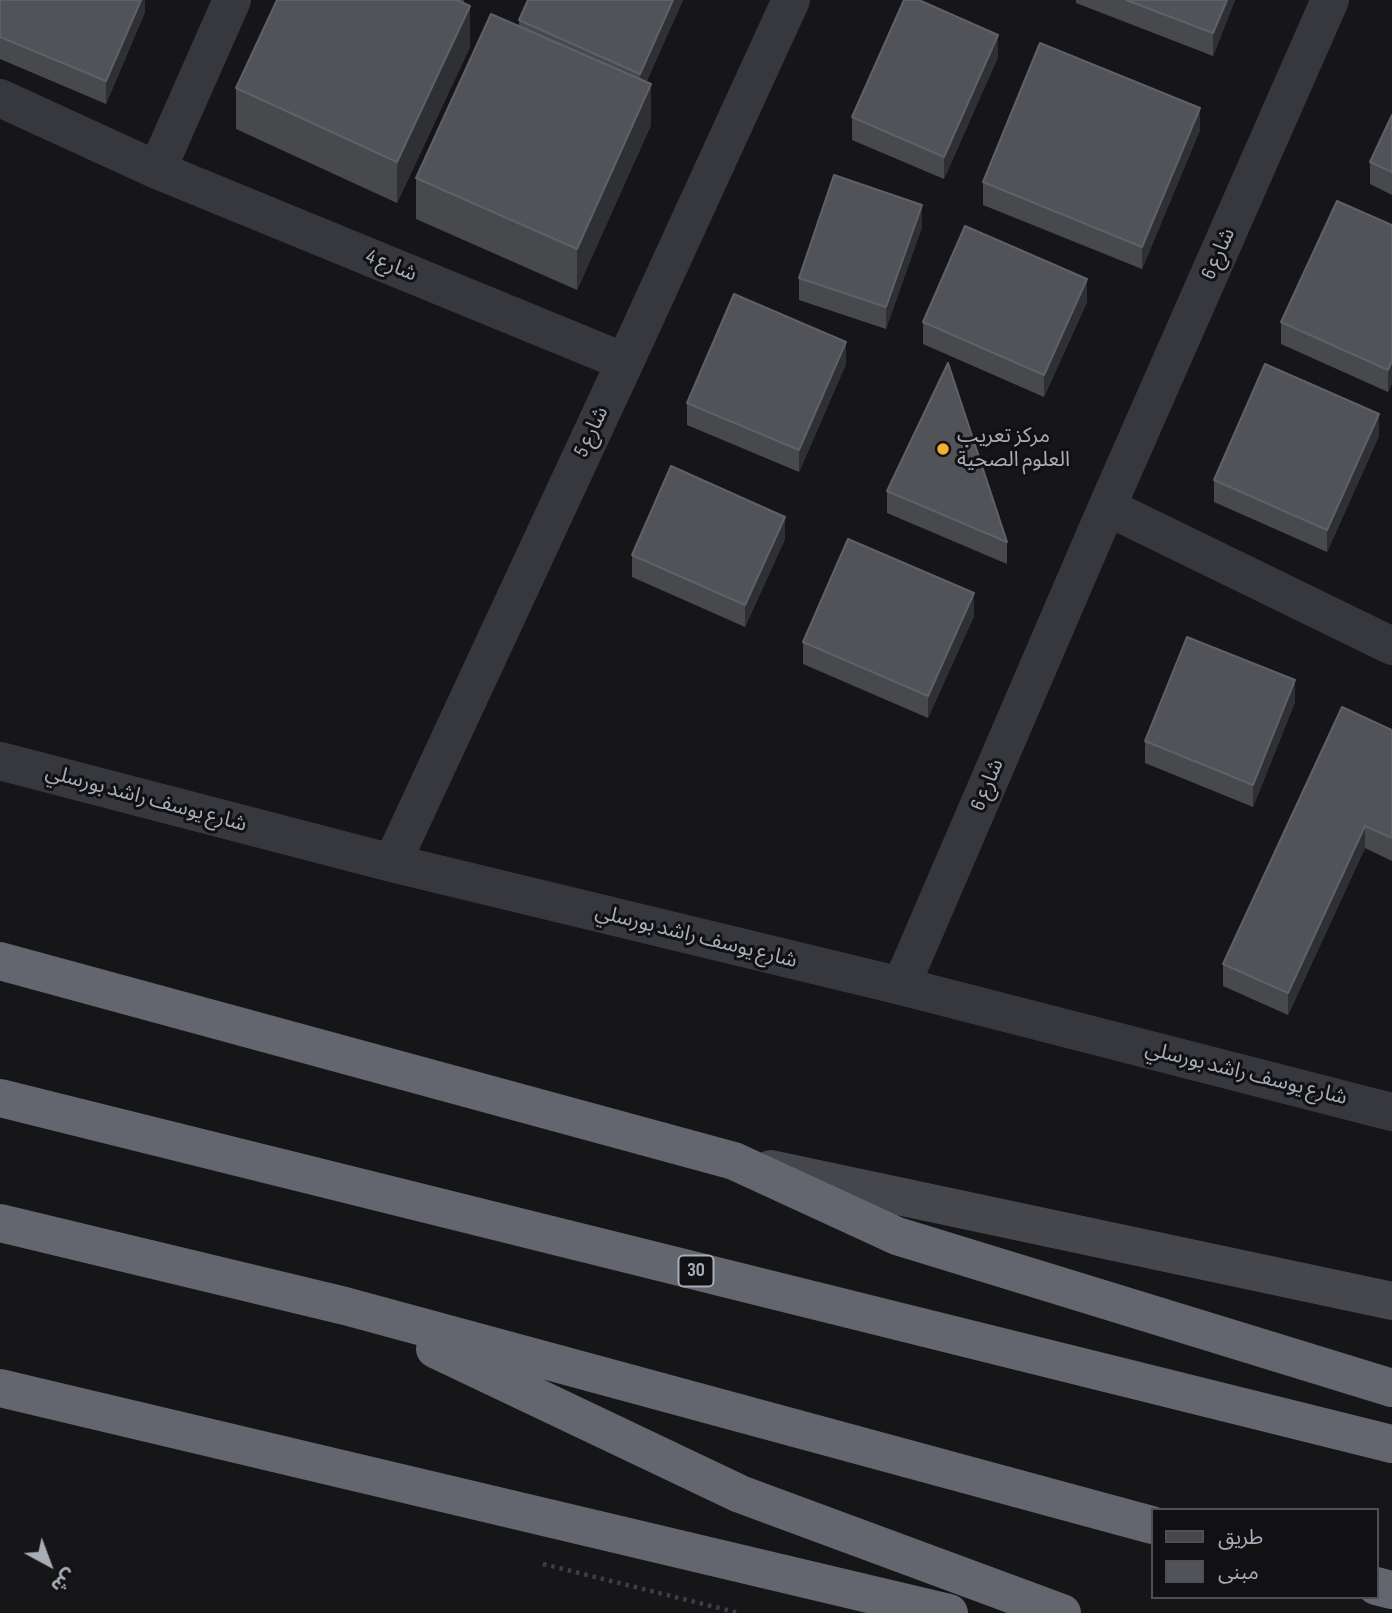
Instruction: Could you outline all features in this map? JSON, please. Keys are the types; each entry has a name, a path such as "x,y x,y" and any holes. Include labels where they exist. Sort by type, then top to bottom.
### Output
{"highway":[{"path":"0,961 734,1161 897,1236 1392,1388"},
{"name":"30","path":"0,1098 1392,1444"},
{"path":"0,1223 345,1306 1150,1524"},
{"path":"345,1306 740,1494 1062,1613"},
{"path":"0,1388 949,1613"}],"main road":[{"path":"734,1161 1392,1301"}],"street":[{"path":"157,170 232,0"},
{"name":"شارع 5","path":"391,863 791,0"},
{"name":"شارع 6","path":"901,986 1107,507 1330,0"},
{"name":"شارع 4","path":"0,98 157,170 625,362"},
{"path":"1107,507 1392,646"},
{"name":"شارع يوسف راشد بورسلي","path":"0,761 391,863 901,986 1392,1112"}],"building":[{"path":"0,0 141,0 106,81 0,37"},
{"path":"277,0 457,0 470,6 397,162 236,88"},
{"path":"528,0 673,0 640,74 519,20"},
{"path":"904,0 919,0 998,35 944,157 852,117"},
{"path":"1126,0 1227,0 1213,33"},
{"path":"491,14 651,84 577,249 416,178"},
{"path":"1040,43 1200,108 1142,247 983,182"},
{"path":"1392,115 1392,172 1370,162"},
{"path":"834,175 922,205 886,307 799,278"},
{"path":"1337,201 1392,225 1392,361 1388,370 1281,322"},
{"path":"965,226 1087,279 1044,375 923,322"},
{"path":"734,294 846,342 799,450 687,403"},
{"name":"مركز تعريب العلوم الصحية","path":"948,363 1007,542 887,491"},
{"path":"1265,364 1379,414 1327,530 1214,480"},
{"path":"671,466 785,517 745,605 632,555"},
{"path":"848,539 974,593 928,696 803,642"},
{"path":"1187,637 1295,680 1253,785 1145,741"},
{"path":"1342,707 1392,730 1392,838 1365,826 1288,993 1223,964"}],"place":[{"name":"مركز تعريب العلوم الصحية","path":"943,449"}]}
